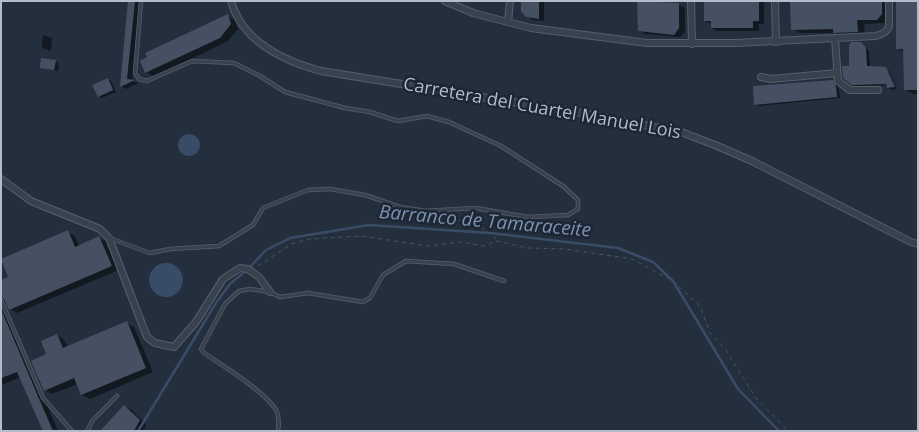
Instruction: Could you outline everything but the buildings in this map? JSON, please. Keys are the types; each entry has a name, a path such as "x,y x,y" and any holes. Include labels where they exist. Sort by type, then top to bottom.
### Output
{"street":[{"name":"Carretera del Cuartel Manuel Lois","path":"231,1 244,27 258,42 295,64 321,71 581,113 681,132 752,161 918,244"},
{"path":"445,1 473,13 531,28 647,43 692,44 776,42 881,35 889,27 888,1"},
{"path":"508,22 510,1"},
{"path":"692,1 692,44"},
{"path":"775,1 776,42"},
{"path":"836,38 838,81 850,90 878,90"},
{"path":"761,76 771,79 837,73"},
{"path":"1,179 31,201 100,229 109,238 147,337 155,343 174,347 196,322 223,280 240,268 248,269 259,277 270,292"}],"lane":[{"path":"109,238 150,253 170,249 219,246 253,225 263,208 308,190 330,189 365,195 400,207 426,211 475,208 528,217 568,215 578,209 578,200 563,186 501,146 449,122 427,116 398,121 370,112 344,108 285,92 260,76 234,63 192,61 147,81 139,79 135,73 141,1"},
{"path":"278,431 278,416 270,401 201,349 225,304 239,291 250,289 270,292 280,297 308,292 363,302 370,298 383,275 406,261 454,264 504,281"},
{"path":"1,300 43,398 72,431"},
{"path":"87,431 93,420 117,396"}],"path":[{"path":"440,215 475,224 490,233 497,241"},
{"path":"251,271 291,244 309,239 362,236 428,246 461,242 484,246 497,241 527,248 565,249 632,259 673,281 700,306 710,333 725,349 756,398 788,431"}],"water":[{"path":"189,134 197,137 200,145 197,153 189,156 181,153 178,145 181,137"},
{"path":"166,263 173,264 178,268 182,273 182,287 178,292 173,296 166,297 159,296 154,292 150,287 149,280 150,273 154,268 159,264"}],"waterway":[{"name":"Barranco de Tamaraceite","path":"138,431 216,303 230,284 266,250 290,238 369,225 490,233 618,248 653,262 673,281 738,389 779,431"}]}
